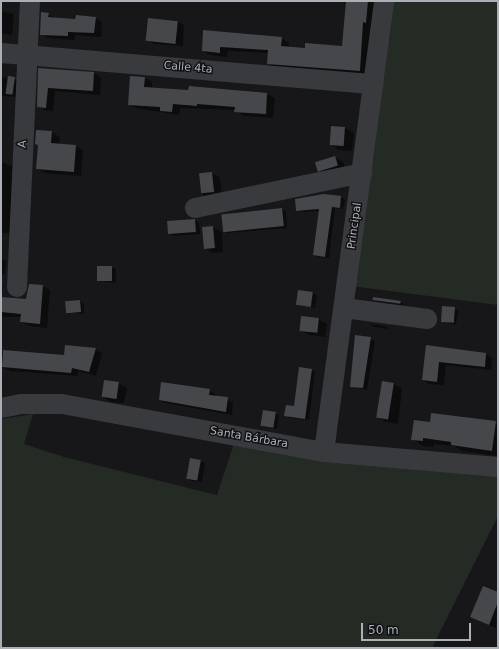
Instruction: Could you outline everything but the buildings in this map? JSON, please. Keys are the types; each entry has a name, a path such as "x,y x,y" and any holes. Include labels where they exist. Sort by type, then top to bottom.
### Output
{"street":[{"name":"A","path":"17,287 30,1"},
{"name":"Principal","path":"324,452 384,1"},
{"name":"Calle 4ta","path":"1,53 374,84"},
{"path":"195,208 362,173"},
{"path":"344,308 427,319"},
{"name":"Santa Bárbara","path":"1,408 21,404 62,404 324,452 498,467"}],"shaded area":[{"path":"387,1 498,1 498,305 351,286"},
{"path":"33,414 24,444 64,457 217,495 237,434 498,469 498,516 433,646 437,648 1,648 1,419"}]}
